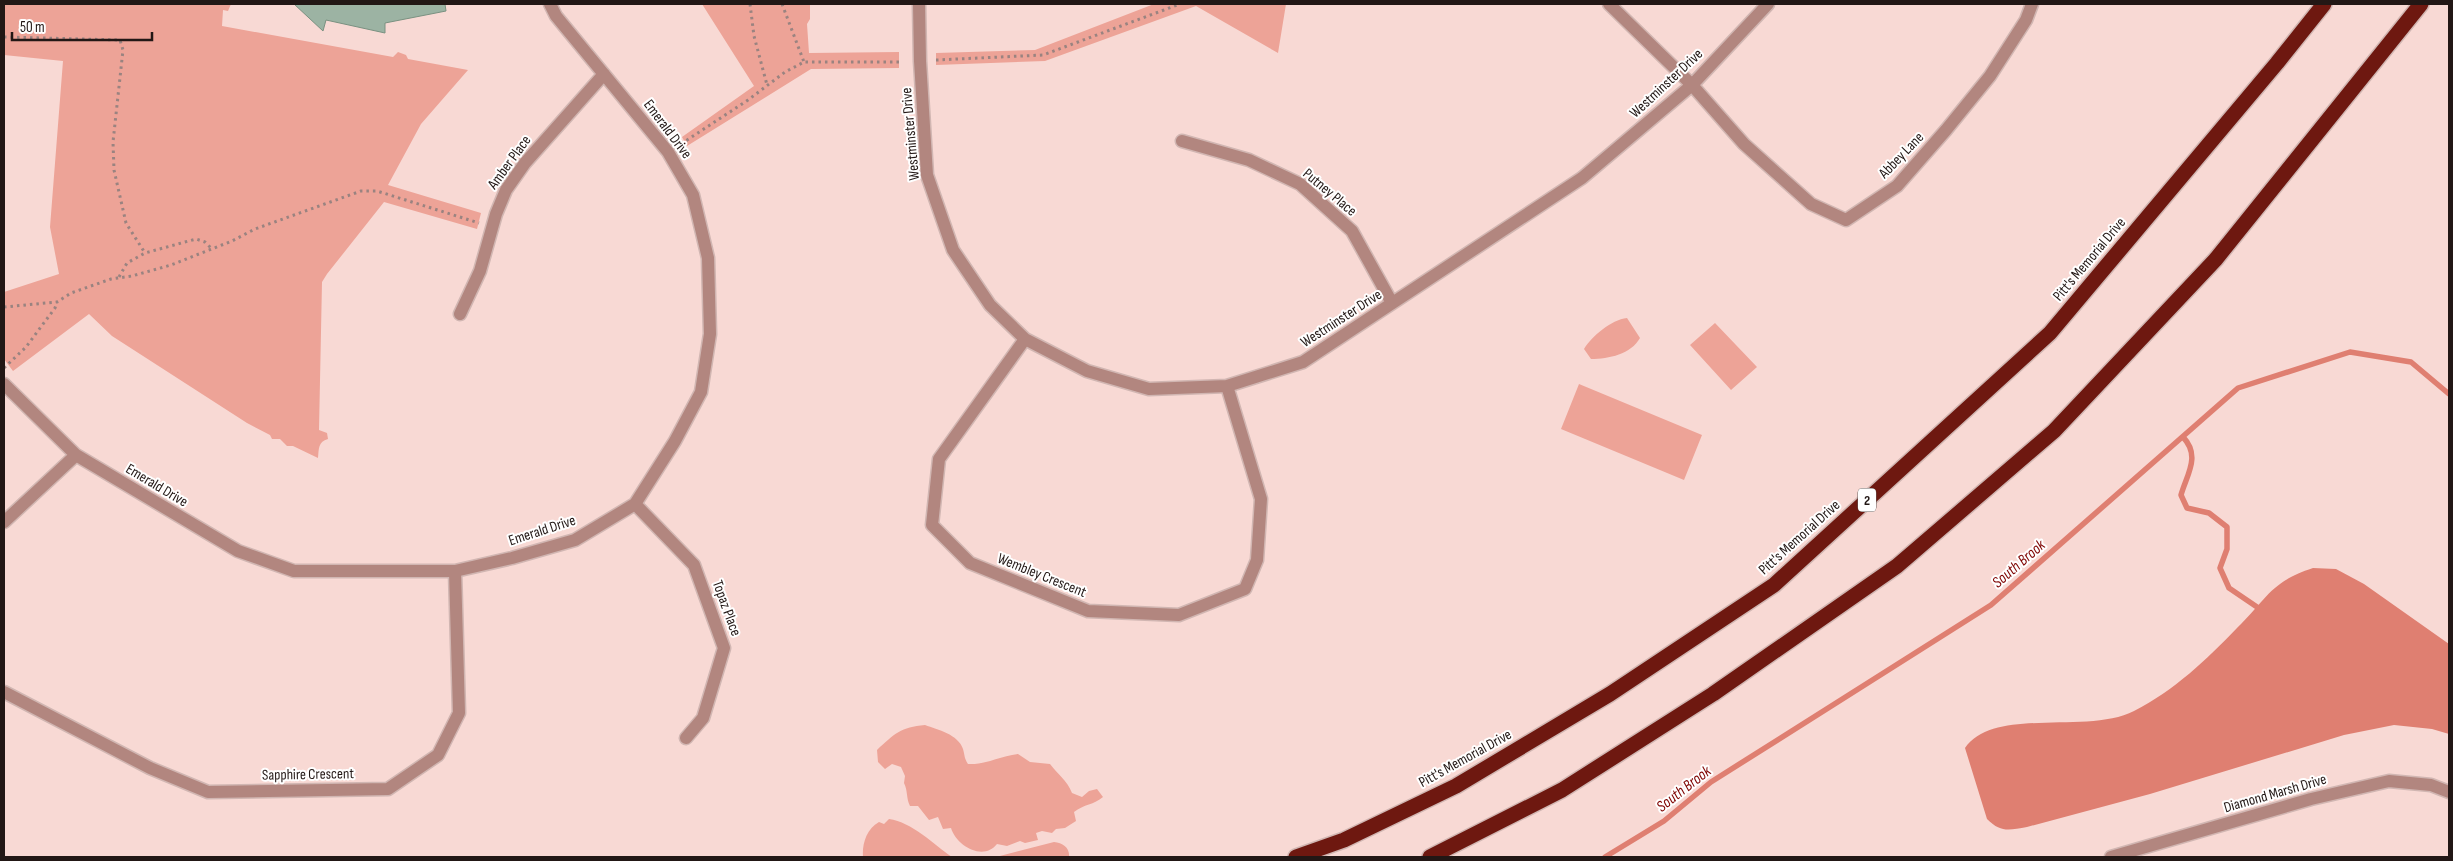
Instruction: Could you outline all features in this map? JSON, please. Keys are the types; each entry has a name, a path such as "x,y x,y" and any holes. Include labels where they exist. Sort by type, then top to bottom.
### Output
{"highway":[{"name":"Pitt's Memorial Drive","path":"1296,857 1344,840 1456,786 1610,694 1774,585 2050,333 2271,71 2324,4"},
{"path":"1430,857 1562,790 1713,694 1897,566 2054,431 2209,266 2421,4"}],"street":[{"name":"Emerald Drive","path":"4,384 76,455 238,551 294,571 455,571 575,540 635,504 675,441 701,392 710,334 708,258 693,195 668,152 556,16 550,4"},
{"name":"Westminster Drive","path":"918,4 927,175 953,250 990,306 1025,339 1087,372 1149,388 1227,386 1304,362 1582,178 1692,85 1768,4"},
{"path":"1609,4 1692,85"},
{"name":"Abbey Lane","path":"1692,85 1744,144 1811,204 1846,220 1897,186 1946,130 1990,76 2026,20 2032,4"},
{"name":"Amber Place","path":"460,314 480,271 500,203 515,176 604,74"},
{"name":"Putney Place","path":"1182,141 1249,160 1300,184 1352,232 1392,303"},
{"name":"Wembley Crescent","path":"1025,339 939,459 932,525 970,563 1088,611 1179,616 1245,589 1256,560 1261,499 1227,386"},
{"path":"4,522 76,455"},
{"name":"Topaz Place","path":"635,504 694,565 724,648 703,718 686,738"},
{"name":"Sapphire Crescent","path":"4,692 150,768 208,792 388,789 438,755 459,713 455,571"},
{"name":"Diamond Marsh Drive","path":"2111,857 2311,799 2389,781 2431,785 2449,792"}],"path":[{"path":"750,4 754,36 767,85"},
{"path":"782,4 804,62"},
{"path":"935,60 1042,55 1180,4"},
{"path":"4,37 120,40 123,50 113,142 114,170 128,228 145,253"},
{"path":"668,152 804,62 901,62"},
{"path":"4,306 57,302 77,291 119,278 161,269 212,249 255,229 368,190 492,227"},
{"path":"119,278 127,263 145,253 196,239 205,242 212,249"},
{"path":"4,368 34,336 55,308 57,302"}],"shaded area":[{"path":"4,4 231,4 228,11 223,10 222,26 393,57 398,52 406,55 408,59 468,70 421,124 388,185 481,213 477,229 384,202 327,274 322,282 319,430 327,433 328,439 321,444 318,458 293,446 287,446 280,439 272,439 270,435 247,423 112,336 89,314 13,371 4,359 4,292 59,274 50,227 63,61 4,55"},
{"path":"702,4 810,4 810,19 807,24 809,53 899,52 899,68 811,69 687,146 682,137 754,86"},
{"path":"1154,4 1286,4 1278,53 1196,6 1045,61 936,65 936,53 1035,50"},
{"path":"1627,318 1640,338 1636,343 1625,352 1605,358 1591,359 1584,349 1592,339 1608,325"},
{"path":"1715,323 1757,367 1731,390 1690,345"},
{"path":"1579,384 1702,435 1684,480 1561,429"},
{"path":"2313,568 2336,569 2364,584 2449,644 2449,734 2432,729 2394,725 2344,735 2150,794 2027,827 2015,829 2001,828 1987,819 1965,748 1979,735 1997,728 2019,724 2092,721 2115,718 2134,711 2163,694 2202,663 2278,585 2299,573"},
{"path":"925,725 947,733 957,740 963,749 968,764 981,763 1018,754 1030,762 1050,764 1065,781 1072,793 1082,797 1089,791 1097,789 1103,797 1074,812 1076,821 1065,828 1056,829 1052,833 1042,831 1036,833 1038,840 1025,843 1020,841 1007,846 997,844 992,849 985,851 971,849 959,841 951,828 943,829 938,817 929,820 918,806 910,806 904,783 905,776 901,767 892,764 885,769 878,762 877,750 893,736 904,730"},
{"path":"889,819 906,824 952,857 863,857 864,842 868,833 879,822 884,824"},
{"path":"1054,842 1065,846 1069,857 996,857"}],"building":[{"path":"294,4 445,4 446,11 385,23 385,33 326,20 323,31"}],"waterway":[{"name":"South Brook","path":"1605,857 1664,821 1711,782 1991,605 2238,388 2350,352 2411,362 2449,394"},
{"path":"2183,437 2188,444 2192,458 2181,495 2187,508 2209,513 2227,527 2227,549 2220,568 2229,588 2257,607"}]}
